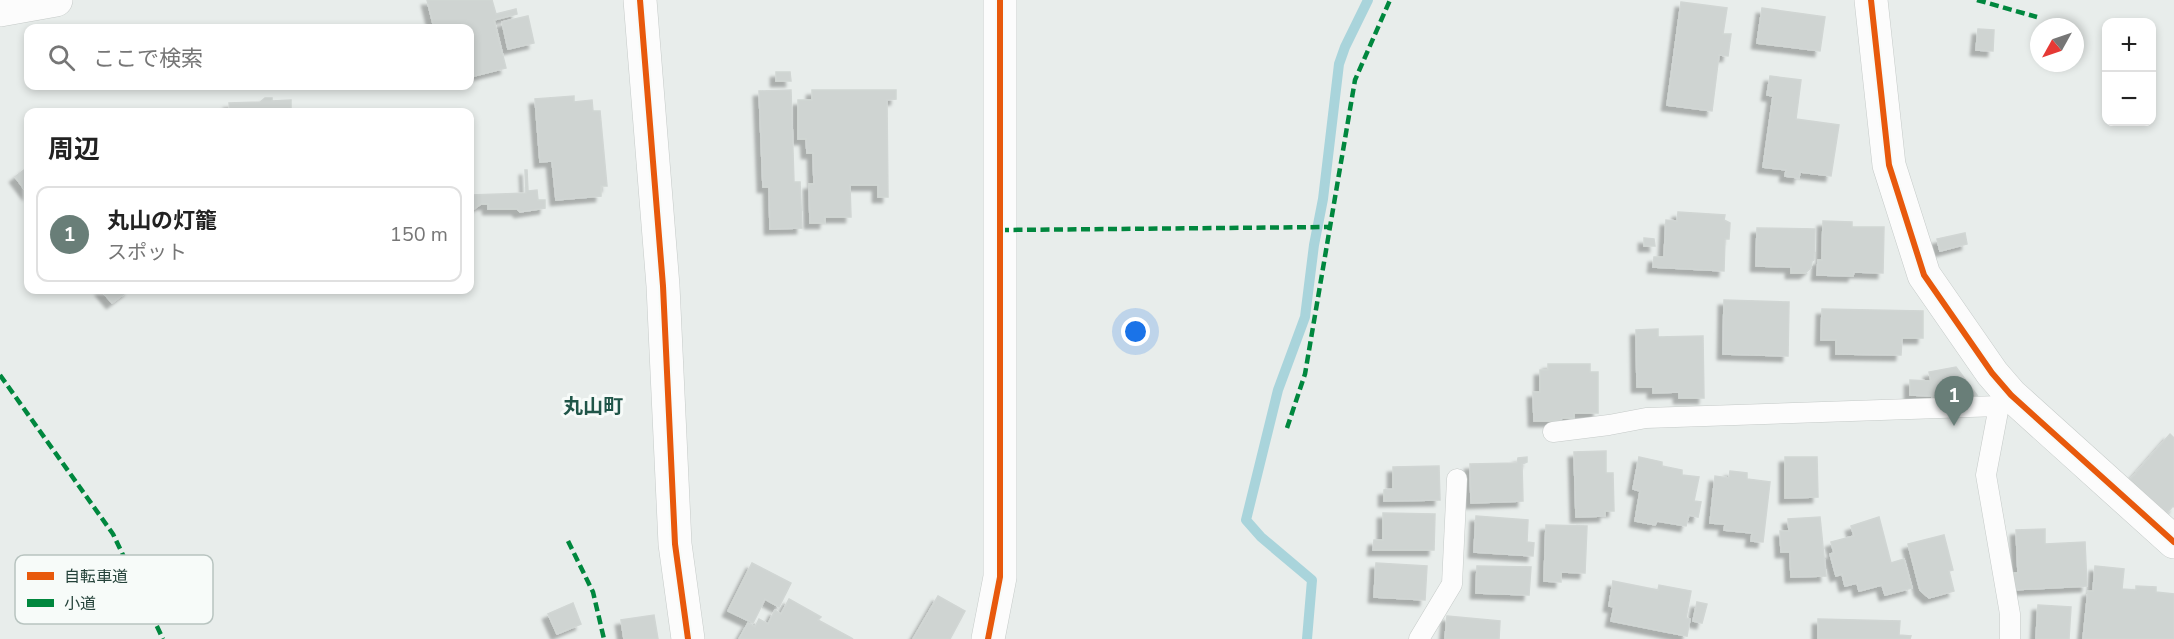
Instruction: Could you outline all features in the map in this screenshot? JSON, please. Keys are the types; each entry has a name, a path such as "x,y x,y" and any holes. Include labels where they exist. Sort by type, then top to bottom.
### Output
{"street":[{"path":"0,10 56,0"},
{"path":"640,0 663,286 675,544 688,639"},
{"path":"988,639 1000,578 1000,0"},
{"path":"1870,0 1889,165 1924,275 1992,373 2005,400 2174,542"}],"lane":[{"path":"1553,432 1646,418 2005,400 1986,475 2010,614 2010,639"},
{"path":"1419,639 1452,584 1457,479"}],"building":[{"path":"427,0 492,0 496,14 516,9 517,14 494,20 506,68 474,76 474,24 433,24"},
{"path":"1681,2 1727,8 1723,34 1731,34 1728,56 1719,55 1712,111 1667,105"},
{"path":"1762,8 1825,17 1820,51 1757,43"},
{"path":"528,16 534,43 508,49 502,22"},
{"path":"1978,29 1994,30 1993,51 1976,50"},
{"path":"776,72 790,72 791,81 776,81"},
{"path":"1770,76 1801,80 1796,119 1839,125 1831,176 1800,172 1799,178 1785,176 1786,170 1763,167 1773,96 1767,95"},
{"path":"791,90 794,182 800,182 802,228 770,229 769,187 763,187 759,91"},
{"path":"812,90 896,90 896,99 887,100 888,197 878,197 878,185 850,185 851,217 825,217 825,223 810,223 809,184 814,184 813,153 807,153 806,139 798,139 798,100 812,100"},
{"path":"574,96 574,102 592,100 593,111 600,111 607,186 601,186 601,196 556,200 552,161 540,162 535,99"},
{"path":"265,98 272,98 272,101 291,100 291,108 230,108 229,103 260,102"},
{"path":"24,170 24,189 15,177"},
{"path":"525,170 527,170 528,191 537,190 538,200 545,200 545,208 520,212 517,209 488,209 488,204 481,204 474,209 474,195 526,193"},
{"path":"1678,212 1725,215 1724,220 1730,223 1729,239 1725,239 1724,271 1653,267 1654,257 1664,257 1666,220 1677,221"},
{"path":"1823,221 1852,222 1852,227 1884,227 1883,273 1854,272 1853,276 1817,275 1818,260 1822,260"},
{"path":"1757,228 1815,229 1814,260 1811,268 1805,273 1791,273 1791,267 1756,266"},
{"path":"1965,233 1967,244 1940,251 1937,239"},
{"path":"1644,238 1654,239 1655,246 1644,246"},
{"path":"104,294 124,294 112,303"},
{"path":"1724,300 1789,302 1788,356 1723,354"},
{"path":"1822,309 1923,311 1923,338 1902,338 1901,355 1836,354 1836,340 1821,340"},
{"path":"1658,329 1658,337 1703,336 1704,398 1679,398 1679,392 1653,393 1653,387 1637,387 1636,330"},
{"path":"1548,364 1590,364 1590,372 1598,372 1598,413 1574,413 1574,418 1562,418 1560,421 1534,421 1533,392 1540,392 1540,370 1548,370"},
{"path":"1956,367 1977,395 1932,399 1932,396 1910,395 1910,380 1931,381 1929,372"},
{"path":"2170,434 2174,438 2174,507 2167,513 2129,481"},
{"path":"1606,451 1606,473 1613,473 1614,511 1605,511 1605,516 1576,517 1574,452"},
{"path":"1527,457 1527,462 1522,464 1523,501 1471,503 1470,464 1517,463 1518,458"},
{"path":"1639,457 1662,462 1662,466 1682,470 1682,475 1699,477 1694,501 1701,502 1698,517 1689,515 1686,526 1657,521 1655,525 1635,521 1640,491 1633,489"},
{"path":"1785,457 1817,457 1818,497 1785,498"},
{"path":"1439,466 1440,500 1384,501 1384,490 1393,489 1393,467"},
{"path":"1730,471 1747,473 1747,479 1770,482 1763,542 1751,541 1752,533 1724,530 1725,524 1710,523 1715,476 1729,478"},
{"path":"1383,513 1435,514 1434,550 1373,550 1374,540 1383,540"},
{"path":"1476,516 1528,520 1527,542 1534,543 1533,556 1474,552"},
{"path":"1820,517 1826,576 1791,577 1790,552 1781,552 1780,531 1789,531 1788,519"},
{"path":"1879,517 1891,563 1904,559 1912,588 1885,595 1882,585 1859,591 1857,583 1845,586 1842,574 1836,576 1830,554 1834,553 1831,542 1854,536 1851,526"},
{"path":"1546,525 1587,526 1585,573 1561,572 1561,582 1544,581"},
{"path":"2045,529 2045,544 2085,542 2087,586 2010,590 2009,573 2018,573 2016,530"},
{"path":"1944,535 1953,570 1949,571 1954,591 1929,598 1920,590 1908,544"},
{"path":"752,563 791,583 779,607 765,599 753,623 728,611"},
{"path":"1376,563 1427,566 1425,600 1374,597"},
{"path":"1477,566 1531,567 1529,595 1476,593"},
{"path":"2095,566 2124,569 2122,589 2136,590 2136,586 2156,587 2156,592 2174,594 2174,639 2083,639 2088,591 2093,591"},
{"path":"1613,581 1658,590 1659,585 1691,591 1686,618 1690,619 1687,636 1611,621 1614,607 1609,606"},
{"path":"938,596 965,611 950,639 913,639"},
{"path":"789,599 821,617 818,620 853,639 739,639 748,623 755,627 759,619 768,624 775,610 781,614"},
{"path":"1697,602 1707,604 1702,623 1693,621"},
{"path":"573,603 581,624 557,634 548,614"},
{"path":"2038,605 2071,607 2069,639 2036,639"},
{"path":"654,615 658,639 624,639 621,620"},
{"path":"1447,616 1500,621 1499,639 1445,639"},
{"path":"1818,619 1900,621 1899,635 1911,636 1910,639 1818,639"}],"waterway":[{"path":"1307,639 1312,580 1261,537 1246,520 1278,390 1305,317 1314,245 1323,199 1339,64 1368,0"}],"marked path":[{"path":"1287,428 1305,374 1355,80 1390,0"},
{"path":"1977,0 2037,17"},
{"path":"1000,230 1331,227"},
{"path":"0,375 113,534 123,555"},
{"path":"568,541 593,592 604,639"},
{"path":"156,624 163,639"}],"cycle path":[{"path":"640,0 663,286 675,544 688,639"},
{"path":"988,639 1000,577 1000,0"},
{"path":"1871,0 1889,165 1924,275 1992,373 2011,395 2174,542"}],"place":[{"name":"丸山の灯籠","path":"1954,426"}],"district":[{"name":"丸山町","path":"593,406"}]}
